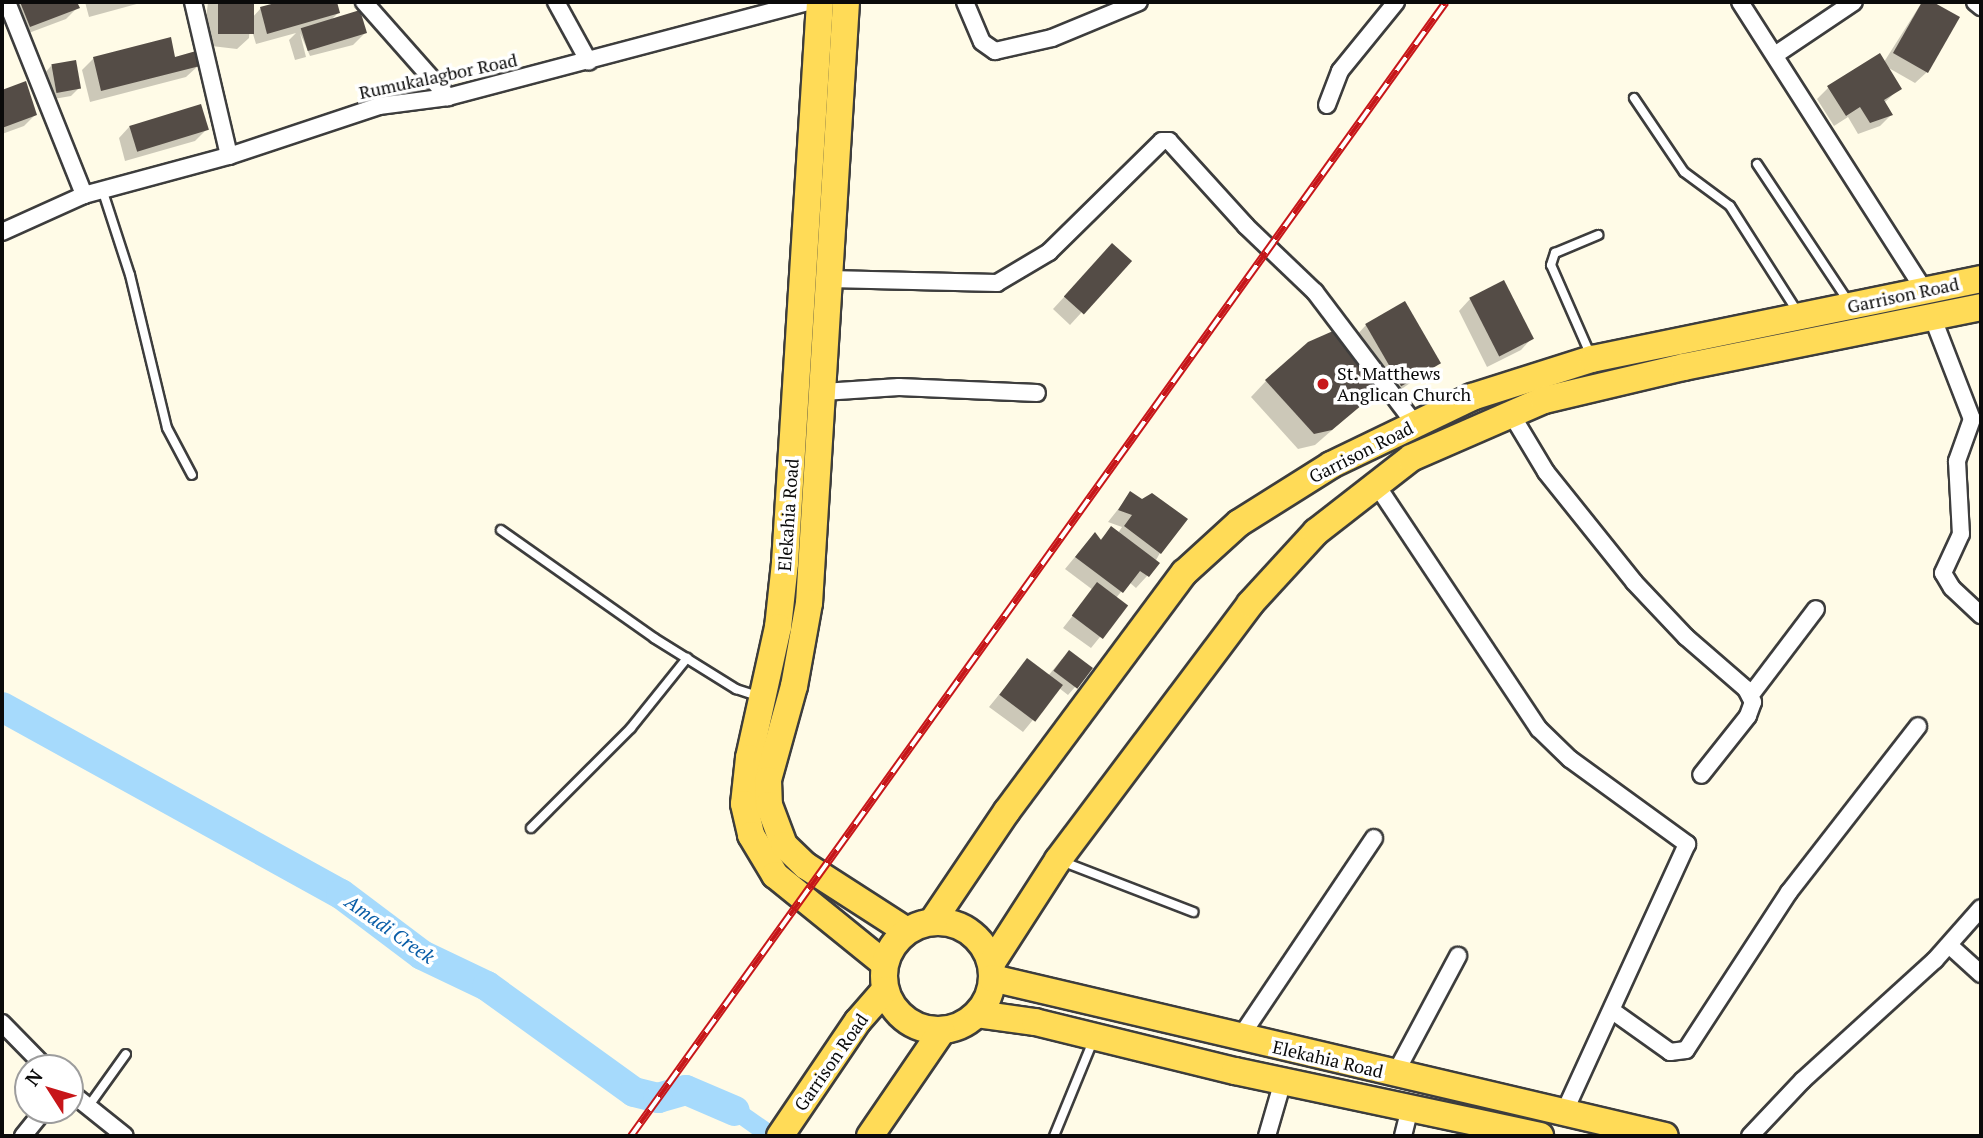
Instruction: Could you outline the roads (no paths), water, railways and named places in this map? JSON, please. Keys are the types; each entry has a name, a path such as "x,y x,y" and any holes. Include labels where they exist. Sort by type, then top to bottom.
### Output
{"main road":[{"name":"Elekahia Road","path":"820,2 785,563 765,698 744,788 751,835 775,875 885,964"},
{"name":"Elekahia Road","path":"846,2 809,603 794,686 768,780 769,806 784,845 806,866 907,931"},
{"name":"Garrison Road","path":"932,922 1007,811 1184,573 1239,523 1283,494 1472,397 1592,359 1981,279"},
{"name":"Garrison Road","path":"992,971 1058,860 1250,604 1316,532 1411,458 1510,412 1684,367 1981,307"},
{"path":"876,1133 942,1031 977,1014 992,971 970,932 932,922 907,931 885,964 885,990 905,1020 922,1029 942,1031"},
{"name":"Elekahia Road","path":"992,971 1239,1039 1665,1136"},
{"name":"Garrison Road","path":"784,1130 885,990"},
{"name":"Elekahia Road","path":"977,1014 1096,1035 1283,1081 1540,1136"}],"street":[{"path":"7,2 84,195"},
{"path":"194,2 229,156"},
{"path":"365,2 448,97"},
{"path":"556,2 589,62"},
{"name":"Rumukalagbor Road","path":"2,232 84,195 229,156 379,106 448,97 589,62 780,5 808,2"},
{"path":"965,2 982,41 995,51 1052,38 1139,2"},
{"path":"1327,104 1339,71 1396,2"},
{"path":"1740,2 1925,291"},
{"path":"1775,55 1854,2"},
{"path":"1975,2 1981,7"},
{"path":"829,279 997,283 1049,252 1162,141 1169,141 1246,226 1315,292 1415,424"},
{"path":"1932,316 1972,419 1957,461 1961,534 1944,573 1952,588 1981,615"},
{"path":"823,392 899,387 1037,393"},
{"path":"1510,412 1546,472 1634,582 1750,696 1753,702 1748,716 1701,775"},
{"path":"1376,484 1539,729 1570,759 1685,840 1683,859 1628,970 1614,1012 1564,1113"},
{"path":"1750,696 1815,608"},
{"path":"1614,1012 1670,1052 1686,1050 1789,892 1918,726"},
{"path":"1239,1039 1374,838"},
{"path":"1750,1136 1803,1080 1949,945 1981,908"},
{"path":"1949,945 1981,974"},
{"path":"1395,1074 1458,956"},
{"path":"2,1023 32,1054"},
{"path":"1268,1136 1283,1081"},
{"path":"84,1104 125,1136"},
{"path":"1402,1136 1410,1107"}],"lane":[{"path":"1634,98 1684,172 1730,206 1801,317"},
{"path":"1757,164 1852,306"},
{"path":"102,190 131,275 167,429 192,475"},
{"path":"1592,359 1551,265 1555,253 1598,235"},
{"path":"501,530 736,689 765,698"},
{"path":"531,828 631,728 688,658"},
{"path":"1058,860 1194,912"},
{"path":"1055,1136 1096,1035"},
{"path":"88,1107 126,1054"}],"water":[{"path":"702,1090 745,1106 788,1136 755,1136 699,1096"}],"waterway":[{"name":"Amadi Creek","path":"2,707 341,894 422,955 487,986 634,1092 658,1098 686,1090 735,1111"}],"railway":[{"path":"631,1136 1446,2"}],"place":[{"name":"St. Matthews Anglican Church","path":"1323,384"}]}
